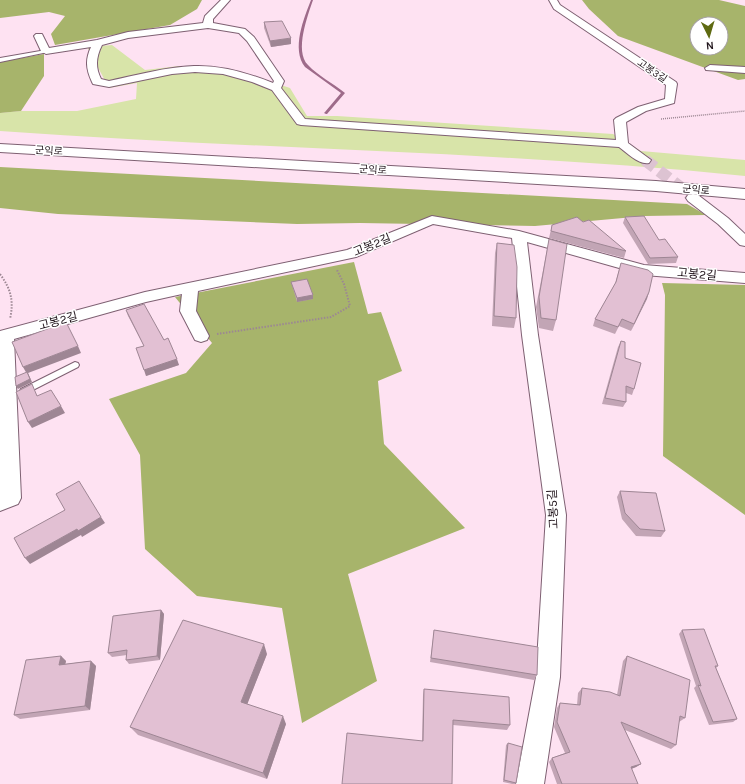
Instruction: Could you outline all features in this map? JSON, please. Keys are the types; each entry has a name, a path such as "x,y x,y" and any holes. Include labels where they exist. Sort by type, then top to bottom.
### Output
{"highway":[{"name":"군익로","path":"0,138 626,174 745,183"},
{"name":"군익로","path":"0,148 656,186 745,194"}],"street":[{"path":"208,25 208,18 226,0"},
{"name":"고봉3길","path":"553,0 557,7 672,84 670,101 642,109 620,120 622,144"},
{"path":"39,36 46,51 98,43 128,35 208,25 242,31 251,39 279,81 276,88"},
{"path":"98,43 92,54 91,70 97,82 109,84 172,71 195,69 223,71 256,80 276,88 302,122 622,144 645,160"},
{"path":"710,68 745,70"},
{"path":"693,198 723,221 745,242"},
{"name":"고봉2길","path":"2,336 146,297 351,254 432,220 519,235 644,270 745,278"},
{"name":"고봉5길","path":"519,235 530,334 556,515 548,677 530,784"},
{"path":"190,288 188,311 201,336"},
{"path":"0,502 12,498 2,336"}],"lane":[{"path":"0,60 46,51"},
{"path":"7,400 75,365"}],"path":[{"path":"658,119 745,111"},
{"path":"201,336 331,317 350,306 344,284 332,258"},
{"path":"0,274 11,289 13,309 2,336"}],"green space":[{"path":"0,0 202,0 197,9 170,25 55,45 51,34 65,16 49,12 0,18"},
{"path":"582,0 719,0 745,6 745,79 738,80 618,36 589,9"},
{"path":"112,45 145,70 179,66 215,67 290,88 307,116 337,116 613,134 641,151 745,160 745,176 559,161 0,131 0,113 21,111 77,111 136,99 137,83 109,88 87,47"},
{"path":"44,54 44,76 21,111 0,113 0,62"},
{"path":"0,167 687,204 706,215 645,216 535,226 360,223 297,224 58,214 0,208"},
{"path":"354,262 368,314 381,312 402,371 378,381 384,444 465,528 348,574 377,681 302,723 282,608 197,596 145,549 140,455 109,399 186,373 212,343 175,297"},
{"path":"662,283 745,285 745,515 663,456 665,295"}],"building":[{"path":"282,21 291,38 270,41 264,22"},
{"path":"644,216 659,240 665,239 678,257 650,258 625,217"},
{"path":"577,217 583,222 589,220 626,251 551,231 552,225"},
{"path":"549,239 567,244 556,320 541,318 539,297"},
{"path":"497,243 514,245 517,267 516,318 494,316"},
{"path":"621,263 648,270 653,274 649,292 634,324 622,319 618,327 595,319 616,282"},
{"path":"307,279 313,295 297,298 291,282"},
{"path":"144,304 164,340 168,338 177,359 144,370 136,348 144,346 126,310"},
{"path":"66,322 78,346 23,367 12,342"},
{"path":"621,341 625,342 625,358 641,363 634,389 626,386 626,402 605,398"},
{"path":"27,372 30,379 16,386 15,377"},
{"path":"32,384 37,396 51,390 61,406 28,422 16,392"},
{"path":"79,481 101,517 78,531 77,529 25,558 14,538 65,510 56,494"},
{"path":"620,491 656,493 665,531 640,529 625,513"},
{"path":"161,610 157,656 126,660 127,650 108,653 113,616"},
{"path":"183,620 264,644 241,702 283,716 263,773 130,727"},
{"path":"704,629 718,666 715,666 737,719 713,722 698,685 701,686 682,630"},
{"path":"434,630 538,647 537,675 431,658"},
{"path":"61,656 59,665 91,661 85,706 14,715 26,660"},
{"path":"627,656 690,680 685,718 680,716 676,745 621,722 641,764 631,767 638,784 562,784 552,758 570,752 557,722 560,703 580,705 582,688 610,692 620,696"},
{"path":"424,689 509,697 510,725 453,720 452,784 342,784 347,733 423,741"},
{"path":"508,743 522,747 516,783 504,780"}],"waterway":[{"path":"312,0 302,31 300,47 301,55 306,66 343,93 326,113"}],"tunnel":[{"path":"645,160 693,197"}]}
